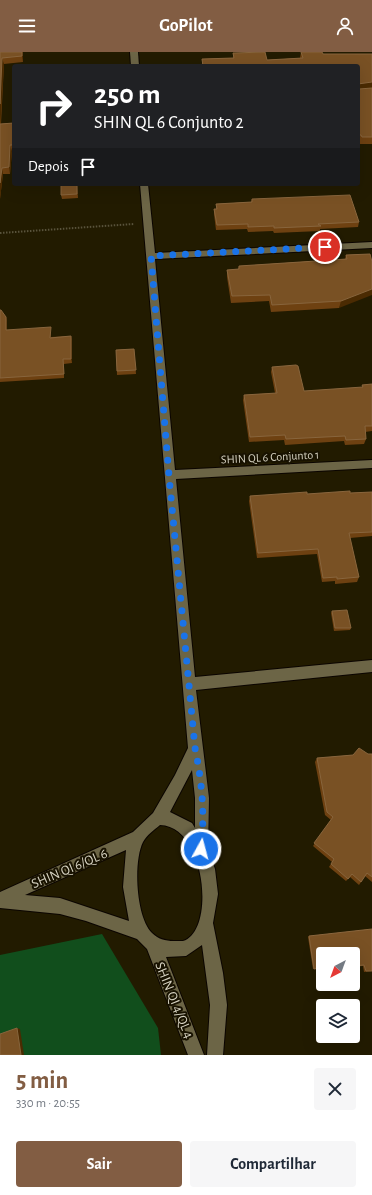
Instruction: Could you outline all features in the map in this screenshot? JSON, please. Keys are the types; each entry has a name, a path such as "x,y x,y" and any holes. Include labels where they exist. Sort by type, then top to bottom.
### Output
{"street":[{"path":"134,52 135,64"},
{"path":"144,186 146,223 151,256 169,476 195,748 202,785 204,806 201,849"},
{"path":"151,256 372,245"},
{"name":"SHIN QL 6 Conjunto 1","path":"169,476 372,464"},
{"path":"190,684 372,666"},
{"path":"158,818 171,818 181,824 194,836 201,849 211,891 210,908 206,924 198,938 189,947 179,950 168,950 147,939 132,905 132,852 137,838 147,825 158,818 180,780 195,748"},
{"name":"SHIN QI 6/QL 6","path":"0,900 23,888 137,838"},
{"name":"SHIN QI 6/QL 6","path":"0,900 60,906 86,913 147,939"},
{"path":"206,924 220,1004 219,1030 215,1055"},
{"name":"SHIN QI 4/QL 4","path":"147,939 176,997 196,1055"}],"path":[{"path":"0,233 146,223"}],"green space":[{"path":"102,934 158,1028 161,1055 0,1055 0,955"}],"building":[{"path":"0,52 22,52 22,56 2,58 0,104"},
{"path":"265,52 267,60 303,58 301,52 322,52 323,54 372,54 372,82 360,84 360,64 203,64 202,59 234,58 233,53"},
{"path":"372,88 372,137 362,137 360,89"},
{"path":"12,123 12,145 10,145 9,167 2,168 0,183 0,124"},
{"path":"61,186 77,186 77,194 61,195"},
{"path":"350,195 359,222 318,224 321,226 274,228 274,226 248,227 248,224 217,225 214,209 217,209 216,204 252,202 252,199"},
{"path":"370,254 372,262 372,289 341,301 272,305 270,295 232,296 227,270 239,269 239,266 347,259 346,255"},
{"path":"0,310 6,317 6,330 51,327 50,338 71,336 71,359 63,359 64,374 0,378"},
{"path":"134,349 136,370 117,371 116,350"},
{"path":"298,366 304,391 363,387 362,385 372,384 372,426 365,426 366,439 346,440 345,436 286,439 285,435 250,437 244,395 277,393 272,367"},
{"path":"350,491 350,493 372,492 372,532 349,533 359,577 337,579 337,577 323,578 318,549 258,553 250,496"},
{"path":"347,610 351,628 335,628 332,611"},
{"path":"359,748 368,754 372,754 372,877 367,873 361,882 352,874 348,879 331,864 334,859 314,843 333,817 327,812 317,758 353,755"},
{"path":"372,929 372,971 366,971 364,965 360,965 360,947 316,947 316,969 314,969 309,936"},
{"path":"17,1028 21,1055 0,1055 0,1034"}],"route":[{"path":"201,849 204,826 204,806 200,770 195,748 169,476 151,256 325,247"}]}
